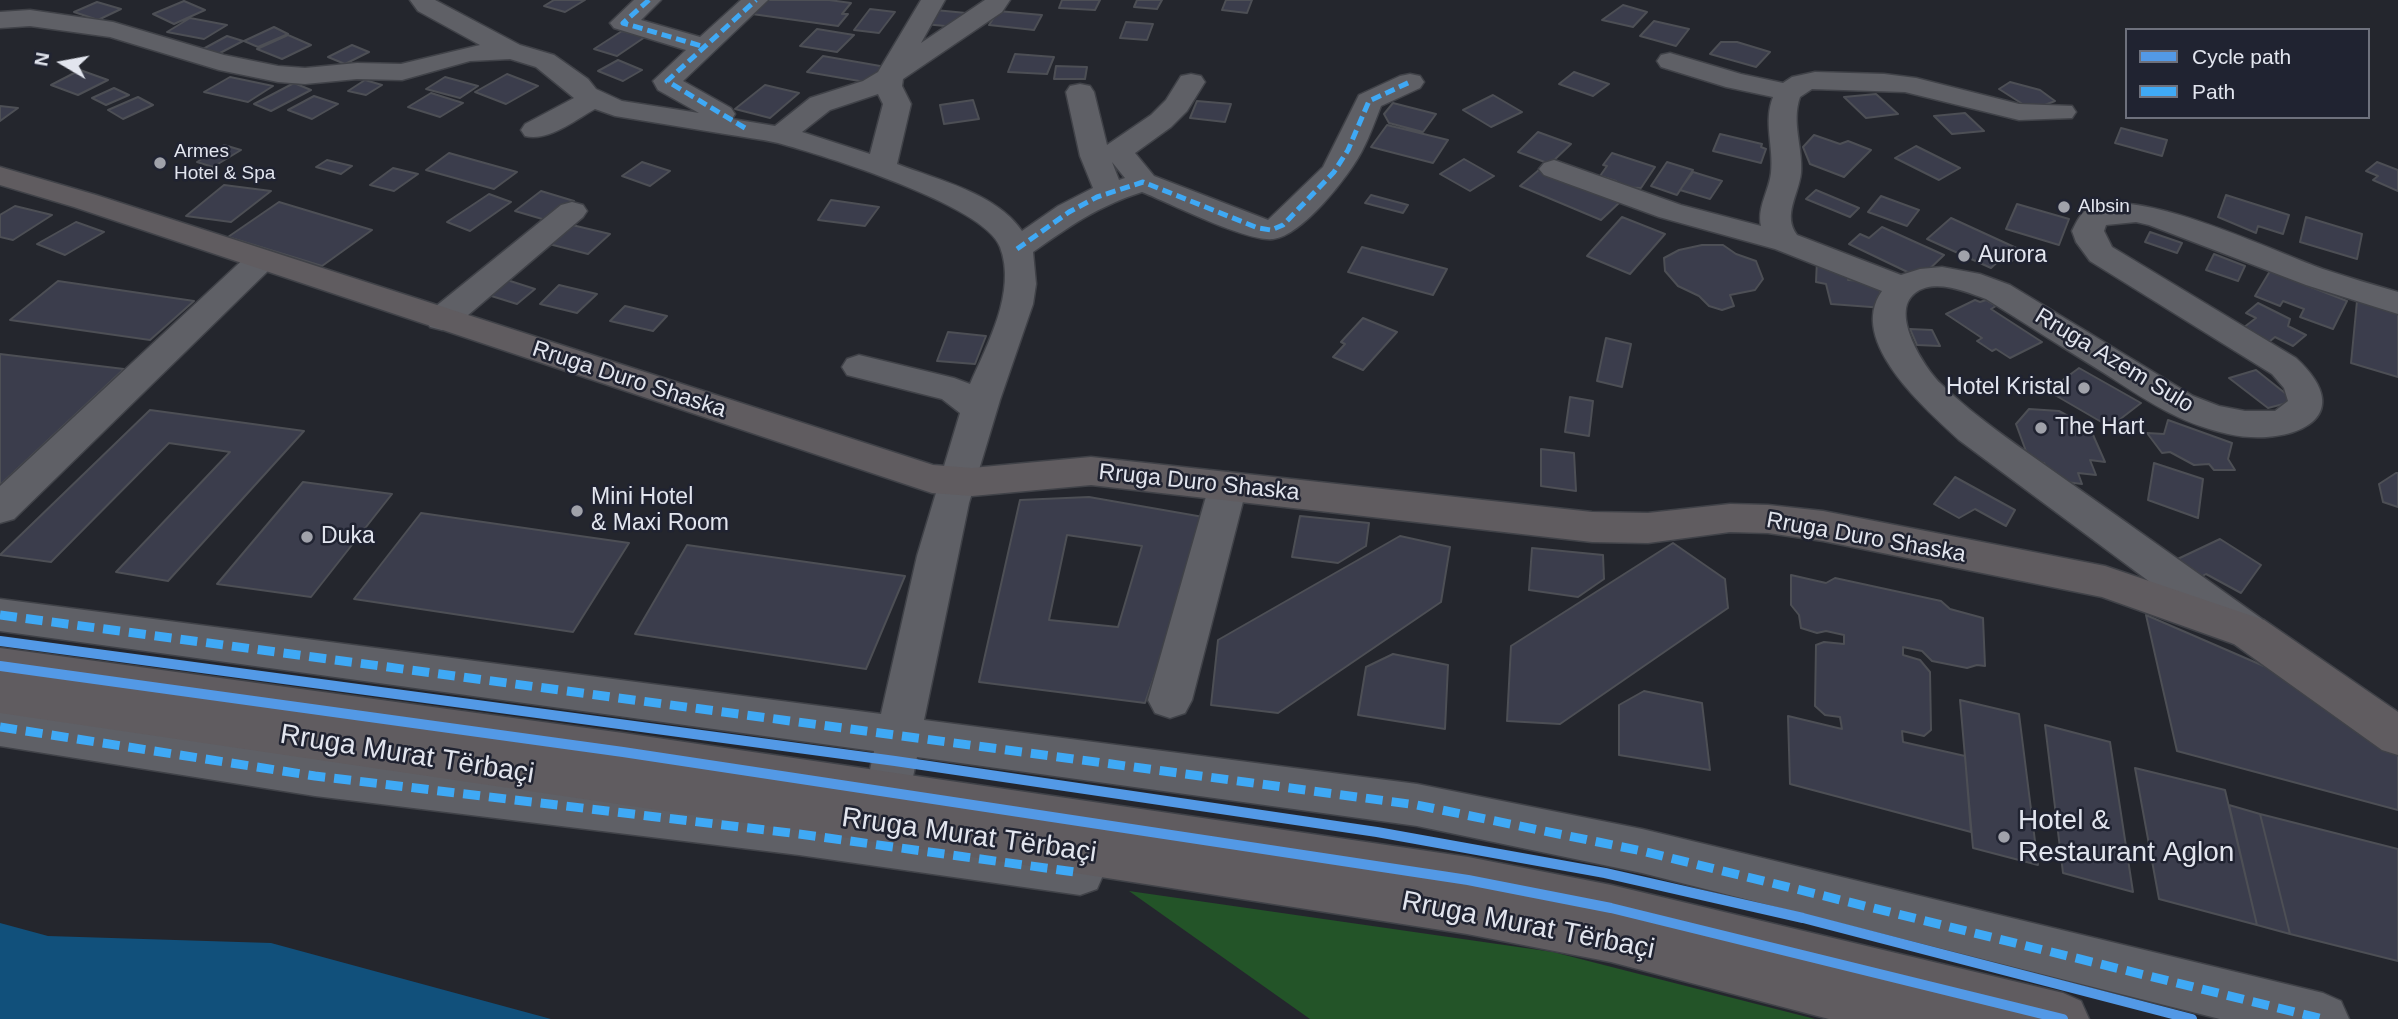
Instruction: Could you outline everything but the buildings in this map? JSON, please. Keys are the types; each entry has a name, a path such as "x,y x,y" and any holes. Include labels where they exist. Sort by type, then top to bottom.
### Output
{"main road":[{"name":"Rruga Duro Shaska","path":"0,176 85,201 920,475 954,483 1062,471 1228,486 1592,527 1648,528 1730,518 1823,526 2105,582 2249,632 2398,736"},
{"name":"Rruga Murat Tërbaçi","path":"0,666 623,752 885,808 1611,939 1929,1019"},
{"name":"Rruga Murat Tërbaçi","path":"0,695 1468,880 1624,911 2063,1019"}],"street":[{"path":"46,19 81,0"},
{"path":"422,0 427,6 511,51 545,61 594,99 633,112 781,135 883,168 989,215 1009,233 1017,249 1020,276 1017,302 954,483 885,808"},
{"path":"649,0 622,23 705,47"},
{"path":"745,128 668,85 670,77 756,0"},
{"path":"883,168 888,133 897,104 888,86 890,74 909,37 933,0"},
{"path":"781,135 820,104 873,87 998,0"},
{"path":"0,20 46,19 126,32 219,62 278,75 402,72 469,53 511,51"},
{"path":"1670,61 1713,75 1789,92"},
{"path":"1786,242 1776,232 1774,216 1787,167 1782,116 1789,92 1802,82 1881,81 1926,88 1979,104 2022,113 2062,112"},
{"path":"1191,82 1177,105 1161,121 1119,148 1121,154 1143,182 1258,228 1272,230 1294,216 1334,172 1348,150 1368,101 1410,82"},
{"path":"1080,92 1095,156 1109,191"},
{"path":"536,130 594,99"},
{"path":"1553,169 1671,211 1786,242 1900,286 1892,299 1889,318 1897,343 1914,375 1935,397 1972,431 2249,632"},
{"path":"1017,249 1069,212 1109,191 1143,182"},
{"path":"442,319 572,211"},
{"name":"Rruga Azem Sulo","path":"1900,286 1917,278 1933,276 1978,283 1998,292 2180,404 2231,421 2256,425 2278,425 2296,418 2306,408 2306,391 2299,380 2284,366 2128,273 2101,254 2088,231 2092,221 2101,214 2116,212 2157,217 2317,278 2398,303"},
{"path":"0,509 261,260"},
{"path":"859,367 954,390 978,409"},
{"path":"1170,701 1228,486"},
{"path":"0,615 900,738 1416,805 1642,851 2323,1019"},
{"path":"0,727 315,776 799,834 1082,873"}],"green space":[{"path":"1129,891 1553,952 1815,1019 1310,1019"}],"water":[{"path":"0,923 48,936 271,943 551,1019 0,1019"}],"marked path":[{"path":"649,0 623,23 705,47"},
{"path":"745,128 667,81 756,0"},
{"path":"1017,249 1069,212 1097,197 1143,182 1258,228 1271,230 1283,225 1334,172 1348,150 1369,101 1410,82"},
{"path":"0,615 1417,805 1642,851 2323,1019"},
{"path":"0,727 315,776 799,834 1082,873"}],"cycle path":[{"path":"0,641 895,761 1377,832 1605,873 1803,918 2192,1019"},
{"path":"0,666 623,752 1468,880 1611,908 2063,1019"}],"place":[{"name":"Armes Hotel & Spa","path":"160,163"},
{"name":"Albsin","path":"2064,207"},
{"name":"Aurora","path":"1964,256"},
{"name":"Hotel Kristal","path":"2084,388"},
{"name":"The Hart","path":"2041,428"},
{"name":"Mini Hotel & Maxi Room","path":"577,511"},
{"name":"Duka","path":"307,537"},
{"name":"Hotel & Restaurant Aglon","path":"2004,837"}]}
